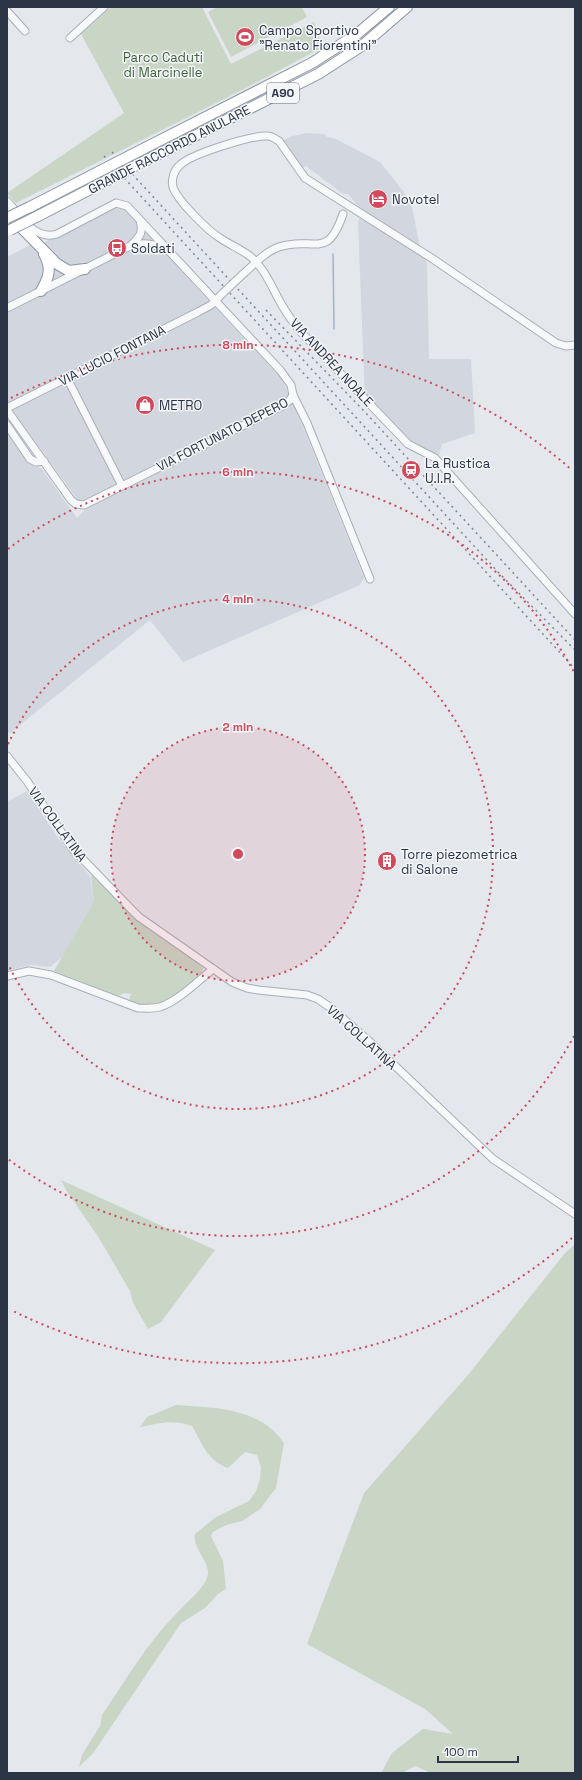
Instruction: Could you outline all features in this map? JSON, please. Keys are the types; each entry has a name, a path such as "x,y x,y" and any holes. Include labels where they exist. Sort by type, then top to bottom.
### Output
{"highway":[{"name":"GRANDE RACCORDO ANULARE","path":"7,218 312,63 357,34 389,7"},
{"name":"GRANDE RACCORDO ANULARE","path":"9,231 318,74 363,45 407,7"},
{"path":"7,213 57,264 66,270 74,271 85,269"},
{"path":"41,249 47,260 49,270 47,280 41,291"}],"street":[{"path":"70,38 104,7"},
{"path":"7,11 25,31"},
{"name":"VIA ANDREA NOALE","path":"575,345 566,346 556,343 433,259 305,178 279,141 269,136 247,138 195,156 180,164 175,172 172,185 176,194 209,229 221,239 248,254 256,262 272,283 284,309 299,330 408,444 435,458 575,614"},
{"path":"7,201 32,229 40,234 47,235 57,234 116,203 128,206 166,249 216,300 283,374 291,385 293,395"},
{"path":"256,262 270,251 280,246 291,244 319,244 326,241 335,234 343,214"},
{"path":"130,246 142,233 140,220"},
{"path":"7,308 130,246 140,243 148,243 166,249"},
{"name":"VIA LUCIO FONTANA","path":"7,409 198,312 216,300 256,262"},
{"path":"67,378 122,486"},
{"name":"VIA FORTUNATO DEPERO","path":"44,462 71,500 76,504 87,504 282,406 290,400 293,395"},
{"name":"VIA FORTUNATO DEPERO","path":"293,395 307,423 370,579"},
{"path":"7,409 44,462"},
{"path":"7,426 30,459 36,462 44,462"},
{"name":"VIA COLLATINA","path":"7,756 27,781 72,848 139,917 232,982 247,988 307,995 318,999 331,1008 370,1042 493,1159 575,1214"},
{"path":"7,976 29,971 52,975 138,1008 151,1008 161,1006 180,995 213,969"}],"shaded area":[{"path":"307,133 324,134 327,137 334,138 380,162 403,191 412,207 420,248 427,264 429,359 471,359 475,433 442,444 437,461 413,448 365,399 358,222 362,211 348,194 343,194 306,166 301,168 282,141 292,136"},
{"path":"118,207 125,209 132,215 195,286 281,378 293,402 364,578 360,585 183,662 150,620 10,733 7,732 7,432 29,463 42,469 77,518 85,510 7,403 7,257 30,245 43,243 111,208"},
{"path":"27,791 58,838 90,876 94,901 62,957 50,967 30,965 7,971 7,802"}],"green space":[{"name":"Parco Caduti di Marcinelle","path":"111,7 202,7 231,64 314,22 323,47 244,89 16,203 7,193 124,113 81,34"},
{"name":"Campo Sportivo \"Renato Fiorentini\"","path":"217,7 302,7 307,17 231,57 208,12"},
{"path":"91,875 140,920 192,957 203,969 201,975 167,1000 158,1004 149,1005 139,1004 129,1000 131,994 124,993 118,996 54,971 94,901"},
{"path":"61,1180 215,1250 161,1322 148,1329 133,1303 130,1291 99,1238 66,1190"},
{"path":"575,1244 575,1773 431,1773 415,1766 402,1773 381,1773 392,1753 423,1729 453,1734 425,1709 307,1644 364,1493 468,1375 565,1253"},
{"path":"176,1405 206,1407 235,1412 262,1422 274,1431 284,1443 276,1488 260,1509 242,1521 226,1525 213,1532 211,1536 223,1561 226,1589 218,1594 205,1608 181,1623 94,1752 79,1767 82,1755 100,1726 102,1715 137,1663 155,1637 199,1590 206,1579 208,1569 196,1544 195,1534 216,1517 249,1501 256,1491 260,1479 261,1467 257,1455 245,1452 228,1468 221,1465 206,1451 192,1426 172,1422 140,1427 147,1417"}],"waterway":[{"path":"333,254 334,329"}],"railway":[{"path":"112,152 498,572 575,650"},
{"path":"104,156 575,669"},
{"path":"266,310 364,411 575,640"}],"place":[{"name":"Campo Sportivo \"Renato Fiorentini\"","path":"245,37"},
{"name":"Novotel","path":"378,199"},
{"name":"Soldati","path":"117,248"},
{"name":"METRO","path":"145,405"},
{"name":"La Rustica U.I.R.","path":"411,470"},
{"name":"Torre piezometrica di Salone","path":"387,861"}]}
